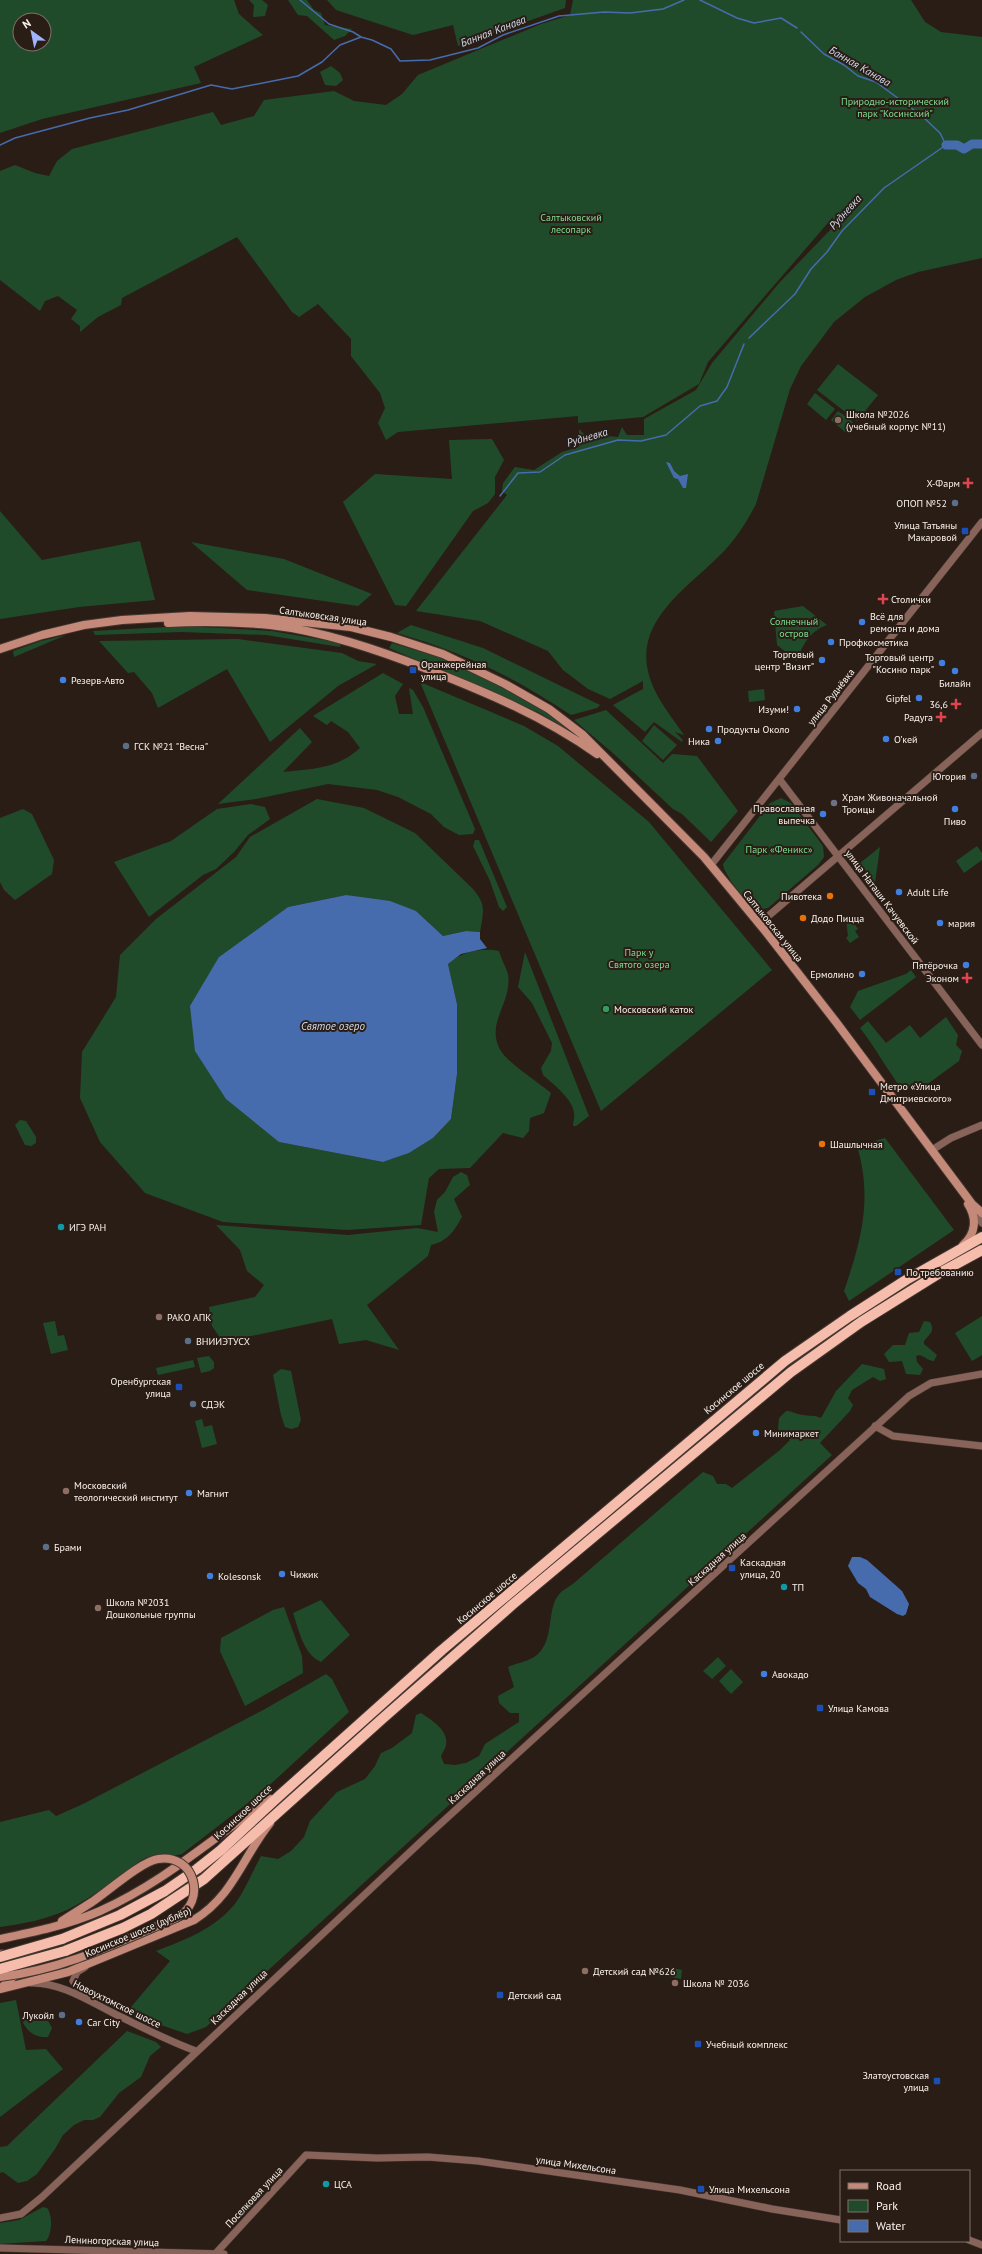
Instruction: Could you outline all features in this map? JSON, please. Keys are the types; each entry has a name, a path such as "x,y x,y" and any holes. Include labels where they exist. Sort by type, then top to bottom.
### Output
{"highway":[{"name":"Косинское шоссе","path":"0,1957 62,1939 120,1915 183,1879 220,1850 442,1650 785,1362 850,1316 952,1252 982,1237"},
{"path":"0,1969 65,1951 123,1928 172,1901 226,1861 281,1810 512,1605 791,1372 861,1322 982,1250"}],"main road":[{"name":"Салтыковская улица","path":"0,649 42,635 122,620 190,616 258,618 351,627 391,637 443,654 505,684 543,705 583,735 617,768 711,866 759,924 943,1164 971,1205"},
{"name":"Салтыковская улица","path":"84,626 190,622 271,625 347,641 384,653 497,696 580,742 617,768"},
{"path":"971,1205 982,1213"},
{"path":"952,1252 968,1240 974,1230 971,1205"},
{"path":"0,1939 52,1927 98,1912 157,1880 297,1780"},
{"name":"Косинское шоссе (дублёр)","path":"0,1989 27,1983 90,1964 176,1929 208,1910 229,1889 258,1841 281,1810"},
{"path":"0,1977 65,1964 176,1918 184,1913 191,1905 195,1894 195,1883 190,1871 183,1864 174,1860 158,1859 146,1863 92,1902 52,1927"},
{"path":"0,1952 9,1958 15,1967 15,1975 0,1989"}],"street":[{"name":"улица Руднёвка","path":"711,866 982,522"},
{"path":"759,924 982,733"},
{"name":"улица Наташи Качуевской","path":"780,780 982,1045"},
{"path":"932,1150 951,1138 982,1125"},
{"name":"Салтыковская улица","path":"971,1205 982,1218"},
{"name":"Салтыковская улица","path":"971,1205 982,1223"},
{"path":"958,1263 982,1257"},
{"name":"Каскадная улица","path":"0,2218 18,2215 34,2204 426,1837 908,1396 931,1383 982,1374"},
{"path":"875,1426 893,1436 982,1446"},
{"path":"90,1964 77,1972 73,1981 76,1987 90,2001"},
{"name":"Новоухтомское шоссе","path":"27,1983 48,1984 90,2001 172,2042 196,2052"},
{"name":"улица Михельсона","path":"306,2155 377,2158 428,2157 478,2161 675,2190 772,2209 840,2220"},
{"name":"Поселковая улица","path":"220,2253 306,2155"},
{"path":"970,2240 982,2245"},
{"name":"Лениногорская улица","path":"0,2248 43,2248 104,2252 220,2253"}],"green space":[{"path":"0,0 234,0 239,14 263,35 194,67 201,83 42,119 0,133"},
{"path":"249,0 262,0 268,5 265,16 253,17 254,5"},
{"path":"288,0 307,0 314,10 321,13 325,25 352,29 345,36 334,40 307,16 298,15"},
{"path":"327,0 566,0 565,8 458,46 453,25 413,35 336,10"},
{"name":"Салтыковский лесопарк","path":"573,0 911,0 925,22 941,32 982,37 982,258 918,272 896,280 865,297 834,322 801,366 790,389 756,504 740,532 730,544 676,596 663,611 653,627 647,644 647,663 652,684 662,704 684,735 675,732 683,740 682,742 654,722 645,732 613,705 643,689 643,681 610,699 588,689 563,670 548,651 480,621 416,611 507,495 502,491 503,483 515,467 534,470 562,452 579,447 579,429 589,439 607,436 618,437 622,427 627,435 644,435 644,419 696,390 712,363 780,282 832,228 833,217 708,362 699,384 643,417 578,423 578,416 398,432 386,440 378,423 385,408 380,393 351,356 351,339 318,304 299,317 292,312 237,237 122,298 121,305 98,317 80,332 80,326 71,319 77,310 58,296 45,301 40,311 0,280 0,171 15,165 35,173 49,176 57,161 72,149 213,112 221,125 254,116 264,100 334,91 354,101 386,105 402,94 418,75 541,24 570,15"},
{"path":"331,66 340,73 343,80 336,86 325,85 320,72"},
{"path":"838,364 878,395 857,421 817,390"},
{"path":"815,393 835,409 826,420 807,404"},
{"path":"838,411 853,422 845,432 831,420"},
{"path":"492,439 504,460 495,477 495,494 488,503 473,511 406,606 395,605 343,502 375,474 452,479 449,440"},
{"path":"0,511 42,560 140,541 155,600 79,607 0,619"},
{"path":"191,542 284,559 372,594 358,606 247,590"},
{"name":"Солнечный остров","path":"803,606 827,625 811,635 801,649 797,661 777,645 774,611"},
{"path":"411,625 483,648 600,705 597,708 571,715 508,677 466,657 421,640 397,633"},
{"path":"184,626 272,631 341,643 340,647 266,635 181,632 95,635 93,631"},
{"path":"66,635 14,657 13,651 41,641"},
{"path":"238,639 342,653 358,661 377,664 338,686 270,742 227,669 158,708 152,693 134,672 128,673 99,641"},
{"path":"392,643 445,659 486,676 546,709 576,734 538,712 389,648"},
{"path":"383,673 403,684 395,696 399,714 413,714 409,688 413,690 423,707 475,829 473,834 459,835 444,827 431,814 398,797 377,790 328,784 256,799 218,804 300,728 312,742 283,772 324,767 342,760 360,748 348,732 331,721 327,725 313,716"},
{"name":"Парк у Святого озера","path":"420,682 524,726 558,746 649,822 772,970 601,1111"},
{"path":"764,689 765,700 749,702 748,691"},
{"path":"606,710 663,763 672,754 697,756 738,811 711,842 682,814 673,809 614,754 574,720"},
{"path":"654,725 677,745 663,760 642,741"},
{"name":"Парк «Феникс»","path":"781,798 791,803 823,846 824,857 818,865 768,908 758,910 749,903 737,889 727,875 723,864 770,803"},
{"path":"317,799 364,808 415,833 473,889 482,905 483,914 480,932 466,931 443,936 416,911 346,895 288,907 219,957 279,1142 383,1162 409,1153 433,1138 451,1119 457,1074 457,1004 448,964 459,956 479,950 499,951 508,974 506,995 497,1024 497,1043 507,1058 551,1093 544,1113 530,1118 529,1131 523,1138 503,1133 470,1168 439,1169 429,1178 421,1225 347,1230 223,1222 145,1193 100,1142 80,1098 82,1052 116,997 120,955 156,919 236,857 250,837"},
{"path":"251,804 265,807 270,819 248,835 234,852 216,869 203,875 149,917 114,862 171,841 217,809"},
{"path":"23,809 32,814 54,860 52,874 15,900 4,890 0,882 0,818"},
{"path":"475,840 479,840 507,907 503,911 499,907 490,881 473,846"},
{"path":"977,846 982,853 982,860 964,873 956,861"},
{"path":"880,847 875,883 860,863"},
{"path":"851,919 858,929 855,931 859,937 850,943 846,938 848,936 846,920"},
{"path":"525,952 589,1116 576,1126 573,1126 574,1115 570,1102 562,1092 543,1075 541,1068 551,1051 552,1043 532,1003 518,987"},
{"path":"911,970 916,977 860,1020 850,1007 858,991 906,974"},
{"path":"946,1017 958,1035 956,1045 962,1051 959,1061 918,1091 901,1088 860,1028 868,1021 886,1043 910,1025 920,1038"},
{"path":"20,1120 26,1121 36,1137 36,1143 31,1146 25,1145 15,1125"},
{"path":"885,1138 954,1230 849,1301 844,1291 860,1237 864,1202 862,1165 857,1146"},
{"path":"461,1172 467,1175 470,1185 454,1199 462,1217 456,1227 450,1235 442,1241 431,1245 428,1256 367,1305 399,1350 366,1340 339,1344 332,1319 223,1342 212,1326 209,1307 255,1297 264,1285 247,1271 240,1250 216,1225 348,1235 417,1228 438,1232 434,1212 437,1200 445,1192 453,1177"},
{"path":"982,1316 982,1355 972,1361 955,1333"},
{"path":"55,1321 58,1336 64,1335 68,1350 51,1354 43,1323"},
{"path":"924,1321 930,1322 932,1330 924,1341 924,1344 937,1355 934,1361 918,1355 916,1356 917,1362 923,1369 920,1375 906,1374 902,1361 889,1362 884,1354 893,1345 905,1345 909,1333 919,1332"},
{"path":"209,1356 214,1362 214,1368 210,1371 201,1373 197,1358"},
{"path":"193,1360 195,1367 158,1375 156,1368"},
{"path":"862,1364 884,1369 886,1379 880,1381 873,1377 852,1390 848,1398 853,1405 850,1411 820,1443 832,1455 206,2027 187,2034 126,2013 170,1961 156,1951 178,1943 198,1933 217,1921 226,1913 242,1894 261,1856 278,1859 291,1851 304,1837 310,1821 337,1792 365,1779 375,1766 381,1753 392,1748 412,1733 416,1715 421,1713 442,1730 445,1735 446,1745 441,1756 444,1764 455,1765 466,1763 479,1756 485,1744 519,1722 519,1713 510,1713 499,1703 498,1696 514,1687 508,1667 534,1657 543,1648 549,1632 553,1606 561,1592 574,1583 703,1472 713,1476 717,1484 726,1484 732,1488 780,1450 790,1440 778,1429 779,1418 786,1411 821,1418 836,1391"},
{"path":"281,1369 291,1371 301,1420 298,1427 291,1429 285,1427 281,1415 273,1375"},
{"path":"202,1419 204,1427 212,1425 217,1444 202,1448 195,1421"},
{"path":"321,1600 350,1635 321,1662 310,1653 302,1641 293,1613"},
{"path":"284,1607 302,1656 303,1673 245,1706 220,1651 221,1638 273,1610"},
{"path":"718,1657 726,1666 712,1679 703,1671"},
{"path":"731,1669 743,1682 731,1694 719,1681"},
{"path":"326,1674 332,1679 349,1712 262,1792 182,1854 158,1855 143,1859 98,1892 69,1909 53,1916 35,1921 0,1927 0,1822 49,1810 56,1816 83,1804 265,1709"},
{"path":"663,1966 682,1970 681,1979 661,1975"},
{"path":"16,2000 26,2050 46,2049 63,2069 0,2117 0,2003"},
{"path":"34,2012 47,2019 52,2028 48,2037 36,2036 28,2030 23,2023 27,2013"},
{"path":"127,2031 156,2042 161,2047 150,2056 141,2077 119,2093 100,2117 93,2120 84,2120 74,2125 63,2135 37,2174 27,2181 18,2183 3,2172 0,2173 0,2147 7,2146"},
{"path":"43,2207 47,2208 49,2211 51,2220 50,2234 46,2241 0,2244 0,2223 19,2220"}],"water":[{"path":"666,462 670,463 674,471 680,476 688,474 686,488 683,488 678,479 674,478"},
{"name":"Святое озеро","path":"346,895 390,901 416,911 443,936 466,931 480,932 480,939 487,948 461,954 448,964 457,1004 457,1074 451,1119 433,1138 409,1153 383,1162 279,1142 226,1099 195,1051 190,1006 219,957 288,907"},
{"path":"852,1557 860,1557 867,1560 902,1591 909,1604 906,1614 903,1616 897,1614 870,1597 866,1589 858,1583 848,1566"}],"waterway":[{"name":"Банная Канава","path":"300,0 329,24 353,32 361,37 372,40 391,49 400,61 430,60 478,48 503,35 559,16 604,12 630,13 663,9 684,0"},
{"name":"Банная Канава","path":"700,0 737,18 754,23 781,18 797,28"},
{"name":"Рудневка","path":"749,338 795,294 811,269 827,252 842,231 884,188 946,145 940,133 922,116 876,82 858,76 844,65 824,54 801,32"},
{"path":"0,145 15,138 90,118 128,110 211,85 232,89 298,76 322,62 340,45 361,37"},
{"name":"Рудневка","path":"946,145 957,145 964,149 972,144 982,144"},
{"name":"Рудневка","path":"500,496 518,473 540,472 565,455 618,440 641,441 666,435 700,406 717,401 727,387 744,344"}],"place":[{"name":"Школа №2026 (учебный корпус №11)","path":"838,420"},
{"name":"X-Фарм","path":"968,483"},
{"name":"ОПОП №52","path":"955,503"},
{"name":"Улица Татьяны Макаровой","path":"965,531"},
{"name":"Столички","path":"883,599"},
{"name":"Всё для ремонта и дома","path":"862,622"},
{"name":"Профкосметика","path":"831,642"},
{"name":"Торговый центр \"Визит\"","path":"822,660"},
{"name":"Торговый центр \"Косино парк\"","path":"942,663"},
{"name":"Оранжерейная улица","path":"413,670"},
{"name":"Билайн","path":"955,671"},
{"name":"Резерв-Авто","path":"63,680"},
{"name":"Gipfel","path":"919,698"},
{"name":"36,6","path":"956,704"},
{"name":"Изуми!","path":"797,709"},
{"name":"Радуга","path":"941,717"},
{"name":"Продукты Около","path":"709,729"},
{"name":"О’кей","path":"886,739"},
{"name":"Ника","path":"718,741"},
{"name":"ГСК №21 \"Весна\"","path":"126,746"},
{"name":"Югория","path":"974,776"},
{"name":"Храм Живоначальной Троицы","path":"834,803"},
{"name":"Пиво","path":"955,809"},
{"name":"Православная выпечка","path":"823,814"},
{"name":"Adult Life","path":"899,892"},
{"name":"Пивотека","path":"830,896"},
{"name":"Додо Пицца","path":"803,918"},
{"name":"мария","path":"940,923"},
{"name":"Пятёрочка","path":"966,965"},
{"name":"Ермолино","path":"862,974"},
{"name":"Эконом","path":"967,978"},
{"name":"Московский каток","path":"606,1009"},
{"name":"Метро «Улица Дмитриевского»","path":"872,1092"},
{"name":"Шашлычная","path":"822,1144"},
{"name":"ИГЭ РАН","path":"61,1227"},
{"name":"По требованию","path":"898,1272"},
{"name":"РАКО АПК","path":"159,1317"},
{"name":"ВНИИЭТУСХ","path":"188,1341"},
{"name":"Оренбургская улица","path":"179,1387"},
{"name":"СДЭК","path":"193,1404"},
{"name":"Минимаркет","path":"756,1433"},
{"name":"Московский теологический институт","path":"66,1491"},
{"name":"Магнит","path":"189,1493"},
{"name":"Брами","path":"46,1547"},
{"name":"Каскадная улица, 20","path":"732,1568"},
{"name":"Чижик","path":"282,1574"},
{"name":"Kolesonsk","path":"210,1576"},
{"name":"ТП","path":"784,1587"},
{"name":"Школа №2031 Дошкольные группы","path":"98,1608"},
{"name":"Авокадо","path":"764,1674"},
{"name":"Улица Камова","path":"820,1708"},
{"name":"Детский сад №626","path":"585,1971"},
{"name":"Школа № 2036","path":"675,1983"},
{"name":"Детский сад","path":"500,1995"},
{"name":"Лукойл","path":"62,2015"},
{"name":"Car City","path":"79,2022"},
{"name":"Учебный комплекс","path":"698,2044"},
{"name":"Златоустовская улица","path":"937,2081"},
{"name":"ЦСА","path":"326,2184"},
{"name":"Улица Михельсона","path":"701,2189"}],"park label":[{"name":"Природно-исторический парк \"Косинский\"","path":"895,106"}]}
